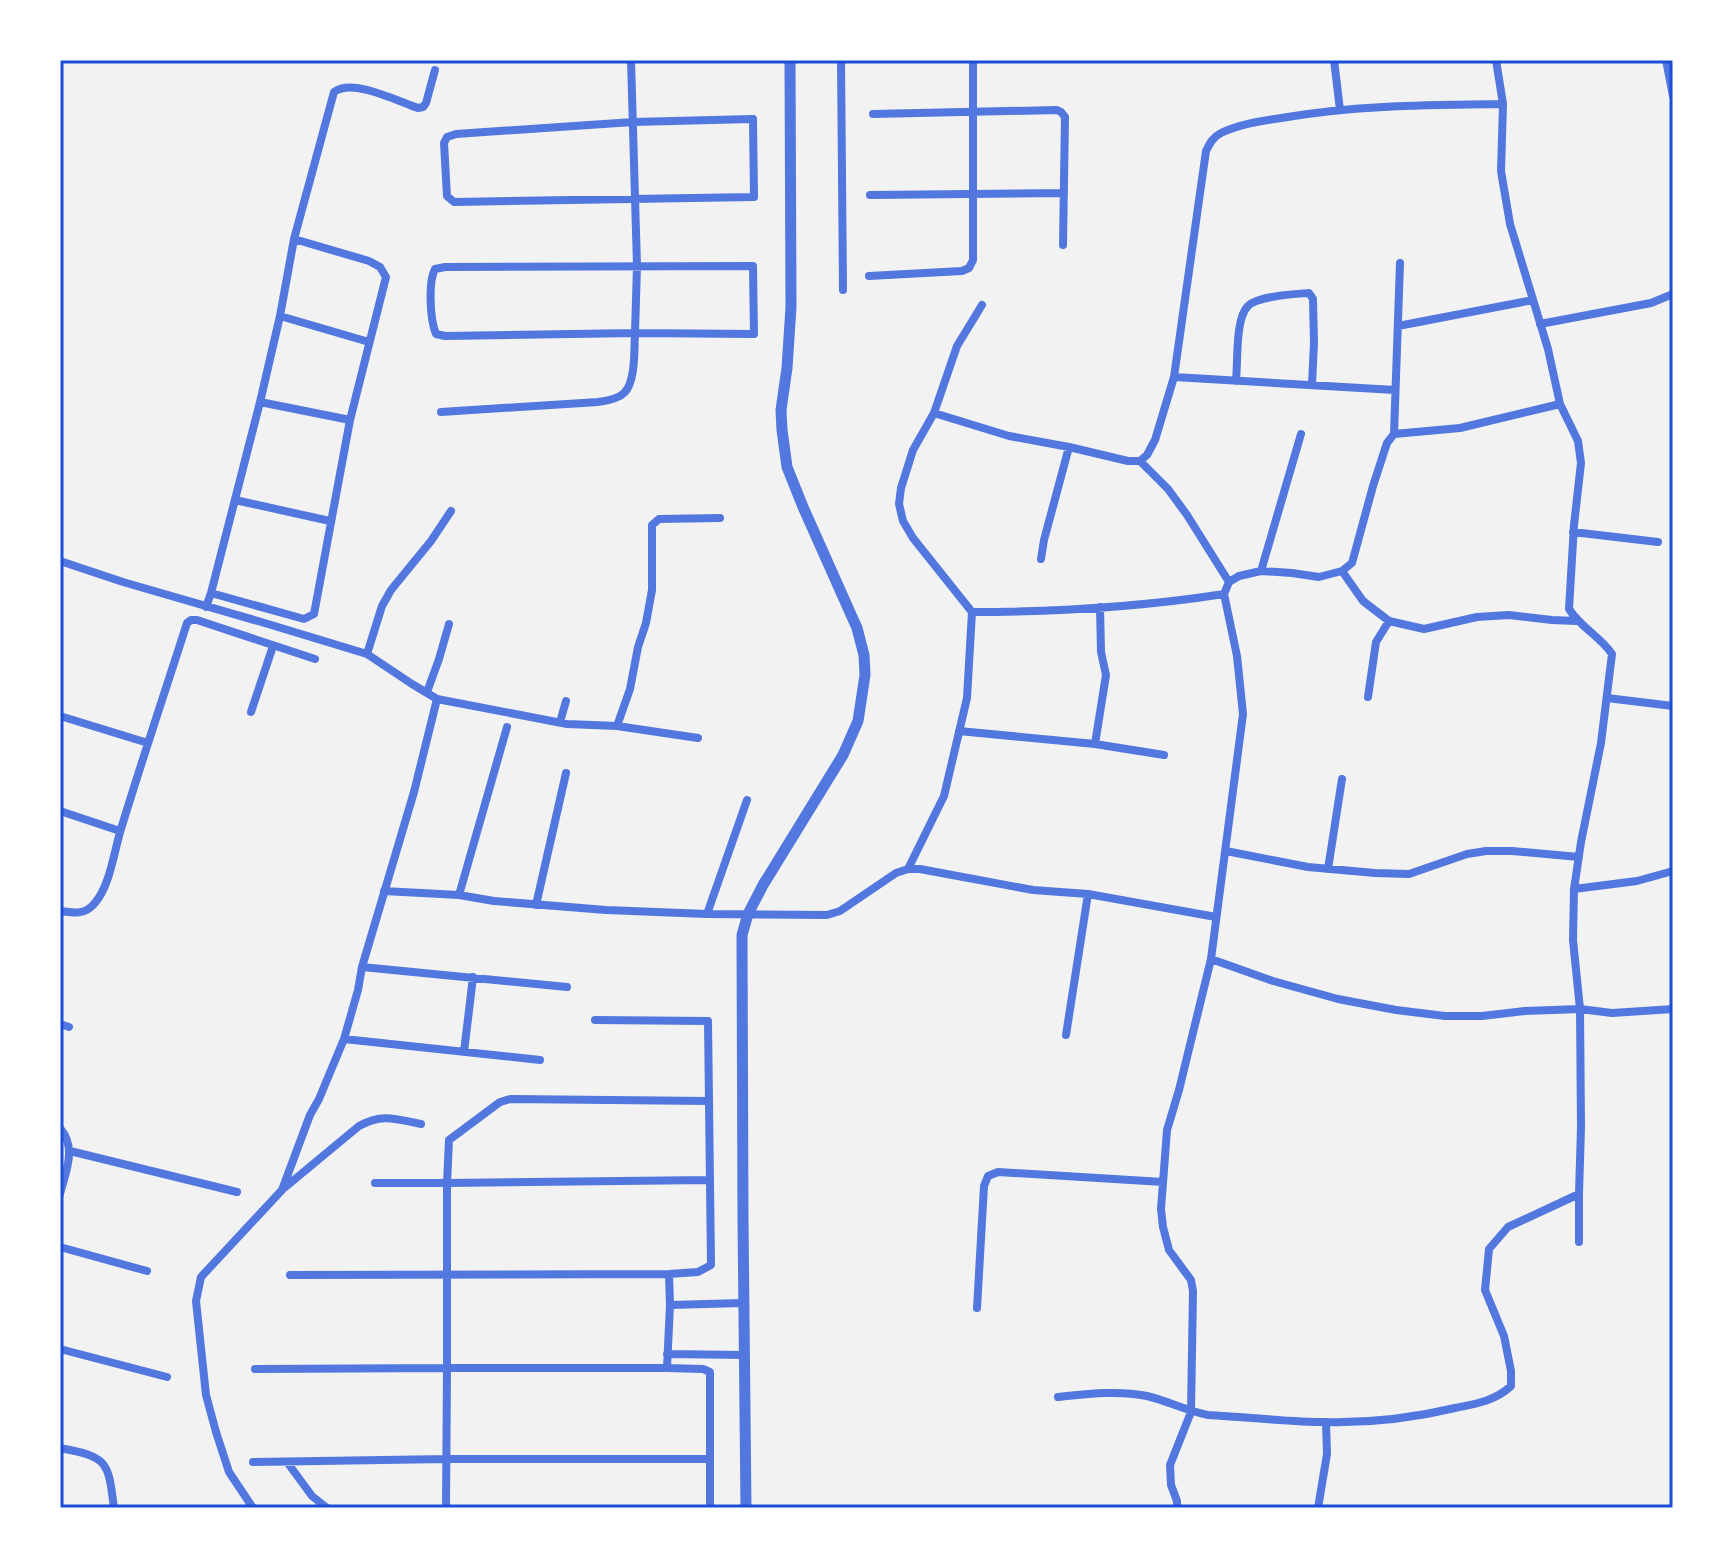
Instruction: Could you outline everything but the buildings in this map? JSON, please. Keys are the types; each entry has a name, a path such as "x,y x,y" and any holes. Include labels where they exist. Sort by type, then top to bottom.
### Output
{"street":[{"path":"441,412 598,402 624,393 631,381 637,266 631,60"},
{"path":"746,1508 742,935 748,914 763,885 843,755 858,721 865,675 857,628 787,467 782,430 781,410 791,307 790,60"},
{"path":"841,60 843,290"},
{"path":"869,276 962,271 969,268 973,260 973,60"},
{"path":"1334,60 1340,110"},
{"path":"1496,60 1503,104 1501,171 1504,196 1556,379 1560,404 1578,441 1581,463 1569,609 1576,621 1605,642 1612,654 1601,743 1574,889 1573,940 1580,1009 1579,1242"},
{"path":"1666,60 1673,96"},
{"path":"206,607 260,402 294,239 334,92 340,87 356,87 423,107 435,70"},
{"path":"934,413 1009,436 1140,461 1155,440 1174,377 1206,151 1211,140 1219,133 1243,125 1307,113 1413,105 1503,104"},
{"path":"873,114 1061,112 1065,117 1063,245"},
{"path":"753,119 754,197 454,202 447,196 444,143 447,137 633,122 753,119"},
{"path":"870,195 1064,193"},
{"path":"211,593 304,619 314,614 350,420 386,277 380,267 369,261 294,239"},
{"path":"1177,1508 1170,1465 1191,1412 1193,1291 1191,1280 1169,1250 1161,1209 1167,1130 1211,959 1243,714 1237,656 1224,594 1229,582 1239,576 1261,571 1319,577 1342,571 1352,563 1387,443 1394,434 1400,263"},
{"path":"753,266 754,334 635,333 436,334 432,326 431,277 435,269 445,267 753,266"},
{"path":"1236,381 1240,326 1249,305 1259,300 1309,293 1313,299 1312,384"},
{"path":"1540,324 1651,303 1673,294"},
{"path":"1398,326 1533,300"},
{"path":"908,869 944,796 967,698 972,612 903,521 899,504 901,488 913,450 934,413 957,346 982,305"},
{"path":"280,316 369,342"},
{"path":"1174,377 1395,390"},
{"path":"260,402 350,420"},
{"path":"1394,434 1460,428 1560,404"},
{"path":"1261,571 1301,434"},
{"path":"1041,559 1069,447"},
{"path":"1140,461 1175,497 1229,582"},
{"path":"235,500 330,521"},
{"path":"367,654 382,606 391,590 451,511"},
{"path":"617,726 630,689 652,590 652,525 659,519 720,518"},
{"path":"1573,532 1658,542"},
{"path":"60,561 367,654 437,699 560,722 617,726 698,738"},
{"path":"1342,571 1363,601 1389,621 1424,629 1477,617 1509,615 1576,621"},
{"path":"972,612 1032,612 1154,603 1224,594"},
{"path":"1095,744 1106,675 1101,652 1100,607"},
{"path":"60,911 86,911 96,903 104,888 187,623 197,620 315,659"},
{"path":"1368,697 1376,642 1389,621"},
{"path":"427,692 449,624"},
{"path":"251,712 273,646"},
{"path":"1607,698 1673,706"},
{"path":"282,1190 310,1115 344,1039 437,699"},
{"path":"560,722 566,701"},
{"path":"60,716 148,743"},
{"path":"459,895 507,727"},
{"path":"959,731 1095,744 1164,755"},
{"path":"536,905 566,773"},
{"path":"1328,869 1342,779"},
{"path":"707,914 747,800"},
{"path":"60,811 120,831"},
{"path":"1226,851 1308,867 1409,874 1467,854 1486,851 1579,857"},
{"path":"384,891 459,895 536,905 707,914 827,915 840,911 896,873 920,869 1033,890 1088,894 1216,917"},
{"path":"1574,889 1637,881 1673,871"},
{"path":"1066,1035 1088,894"},
{"path":"1211,959 1338,999 1445,1016 1580,1009 1612,1013 1673,1009"},
{"path":"362,967 567,987"},
{"path":"464,1052 473,977"},
{"path":"290,1275 669,1274 698,1272 711,1265 708,1021 595,1020"},
{"path":"344,1039 540,1060"},
{"path":"446,1508 449,1140 500,1102 510,1099 708,1101"},
{"path":"253,1508 229,1472 206,1395 196,1301 201,1277 282,1190 359,1126 371,1119 384,1117 421,1124"},
{"path":"60,1128 67,1136 70,1151 60,1194"},
{"path":"70,1151 237,1192"},
{"path":"977,1308 984,1186 988,1176 998,1172 1163,1182"},
{"path":"375,1183 709,1180"},
{"path":"1058,1397 1132,1394 1191,1412 1326,1422 1436,1413 1487,1401 1511,1386 1504,1336 1485,1290 1489,1249 1508,1227 1579,1194"},
{"path":"60,1247 147,1271"},
{"path":"667,1368 669,1274"},
{"path":"670,1305 743,1303"},
{"path":"60,1349 167,1377"},
{"path":"667,1354 744,1355"},
{"path":"255,1369 703,1369 710,1372 710,1508"},
{"path":"1318,1508 1327,1454 1326,1422"},
{"path":"60,1448 94,1457 105,1464 110,1475 114,1508"},
{"path":"253,1462 710,1459"},
{"path":"287,1462 312,1496 327,1508"}]}
